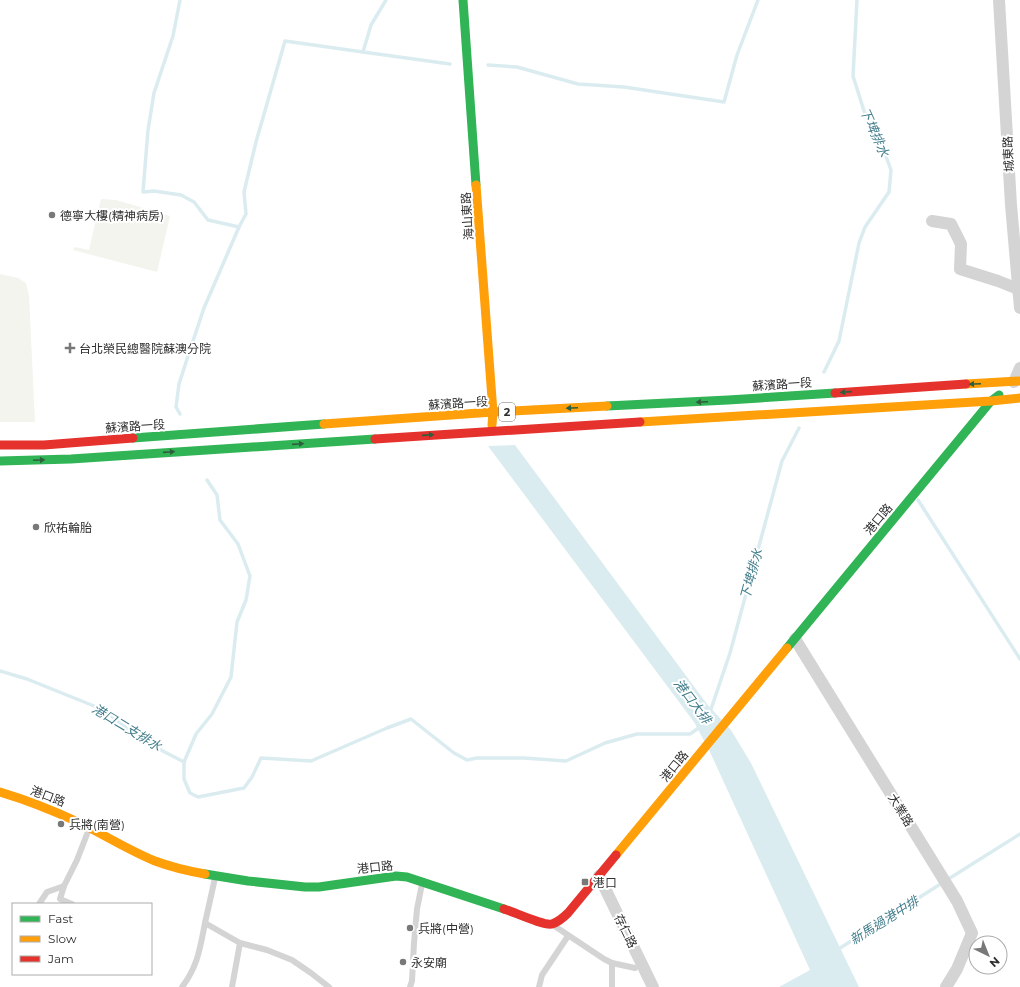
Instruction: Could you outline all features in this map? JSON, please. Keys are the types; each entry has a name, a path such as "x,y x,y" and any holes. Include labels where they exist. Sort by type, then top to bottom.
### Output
{"main road":[{"name":"海山東路","path":"463,0 493,412 492,431"},
{"name":"蘇濱路一段","path":"0,446 51,444 493,412 728,400 1018,379"},
{"name":"港口路","path":"0,792 61,813 155,861 177,868 215,877 305,887 320,887 396,876 407,877 494,905 543,923 552,924 568,913 991,401 1018,379"},
{"name":"2","path":"0,461 71,459 1020,398"},
{"path":"728,400 730,417"}],"street":[{"name":"城東路","path":"999,0 1016,205 1018,289 1020,308"},
{"path":"932,221 951,224 961,244 960,269 1018,289"},
{"path":"1018,379 1020,368"},
{"name":"大業路","path":"795,639 957,901 972,933 957,969 946,987"},
{"name":"存仁路","path":"599,876 639,968 653,987"}],"lane":[{"path":"60,899 64,886 77,860 90,827"},
{"path":"182,987 189,979 198,957 215,877"},
{"path":"408,986 412,981 417,909 423,882"},
{"path":"39,903 47,892 64,886"},
{"path":"47,892 70,903"},
{"path":"204,923 240,943 267,950 292,960 312,972 329,987"},
{"path":"552,924 596,954 612,962 639,968"},
{"path":"539,987 542,975 568,936"},
{"path":"232,987 240,943"},
{"path":"612,962 612,987"}],"shaded area":[{"path":"101,199 116,200 170,216 157,272 73,250 74,247 89,250"},
{"path":"0,274 18,278 26,283 29,296 35,422 0,422"}],"water":[{"name":"港口大排","path":"515,445 707,704 731,730 751,763 859,987 779,987 810,970 710,752 694,722 488,446"}],"waterway":[{"path":"180,0 173,36 154,93 148,130 143,192 154,191 181,195 194,202 208,220 239,227 204,308 179,384 176,407 180,414"},
{"path":"239,227 246,214 244,192 256,142 285,41 363,52 371,25 386,0"},
{"path":"488,65 517,67 578,84 624,87 724,102 737,55 758,0"},
{"name":"下埤排水","path":"824,372 839,341 859,243 865,227 889,192 891,170 881,143 864,111 853,76 857,0"},
{"path":"363,52 450,64"},
{"name":"下埤排水","path":"710,712 730,653 782,461 799,428"},
{"name":"港口大排","path":"207,480 217,495 220,520 238,544 250,576 246,600 237,622 231,677 212,714 196,734 184,762 184,779 190,793 198,797 244,788 252,777 261,758 311,761 411,719 454,753 467,760 477,758 524,758 566,761 605,743 637,734 690,734 700,727"},
{"path":"918,500 1020,659"},
{"name":"港口二支排水","path":"0,671 27,679 104,710 130,731 184,762"},
{"name":"新馬過港中排","path":"950,878 1020,834"},
{"name":"新馬過港中排","path":"837,950 942,883"}],"traffic: fast":[{"path":"463,0 476,185"},
{"path":"607,406 835,393"},
{"path":"787,648 991,401 999,395"},
{"path":"133,438 324,424"},
{"path":"0,461 71,459 375,439"},
{"path":"205,874 248,881 305,887 319,887 396,876 407,877 504,909"}],"traffic: slow":[{"path":"476,185 493,412 492,425"},
{"path":"966,384 1020,381"},
{"path":"640,422 1020,398"},
{"path":"324,424 493,412 607,406"},
{"path":"616,855 787,648"},
{"path":"0,792 49,809 155,861 180,869 205,874"}],"traffic: jam":[{"path":"835,393 966,384"},
{"path":"375,439 640,422"},
{"path":"0,445 44,445 133,438"},
{"path":"504,909 543,923 552,924 568,913 616,855"}],"place":[{"name":"德寧大樓(精神病房)","path":"52,215"},
{"name":"台北榮民總醫院蘇澳分院","path":"70,348"},
{"name":"欣祐輪胎","path":"36,527"},
{"name":"兵將(南營)","path":"61,824"},
{"name":"港口","path":"585,882"},
{"name":"兵將(中營)","path":"410,928"},
{"name":"永安廟","path":"403,962"}]}
